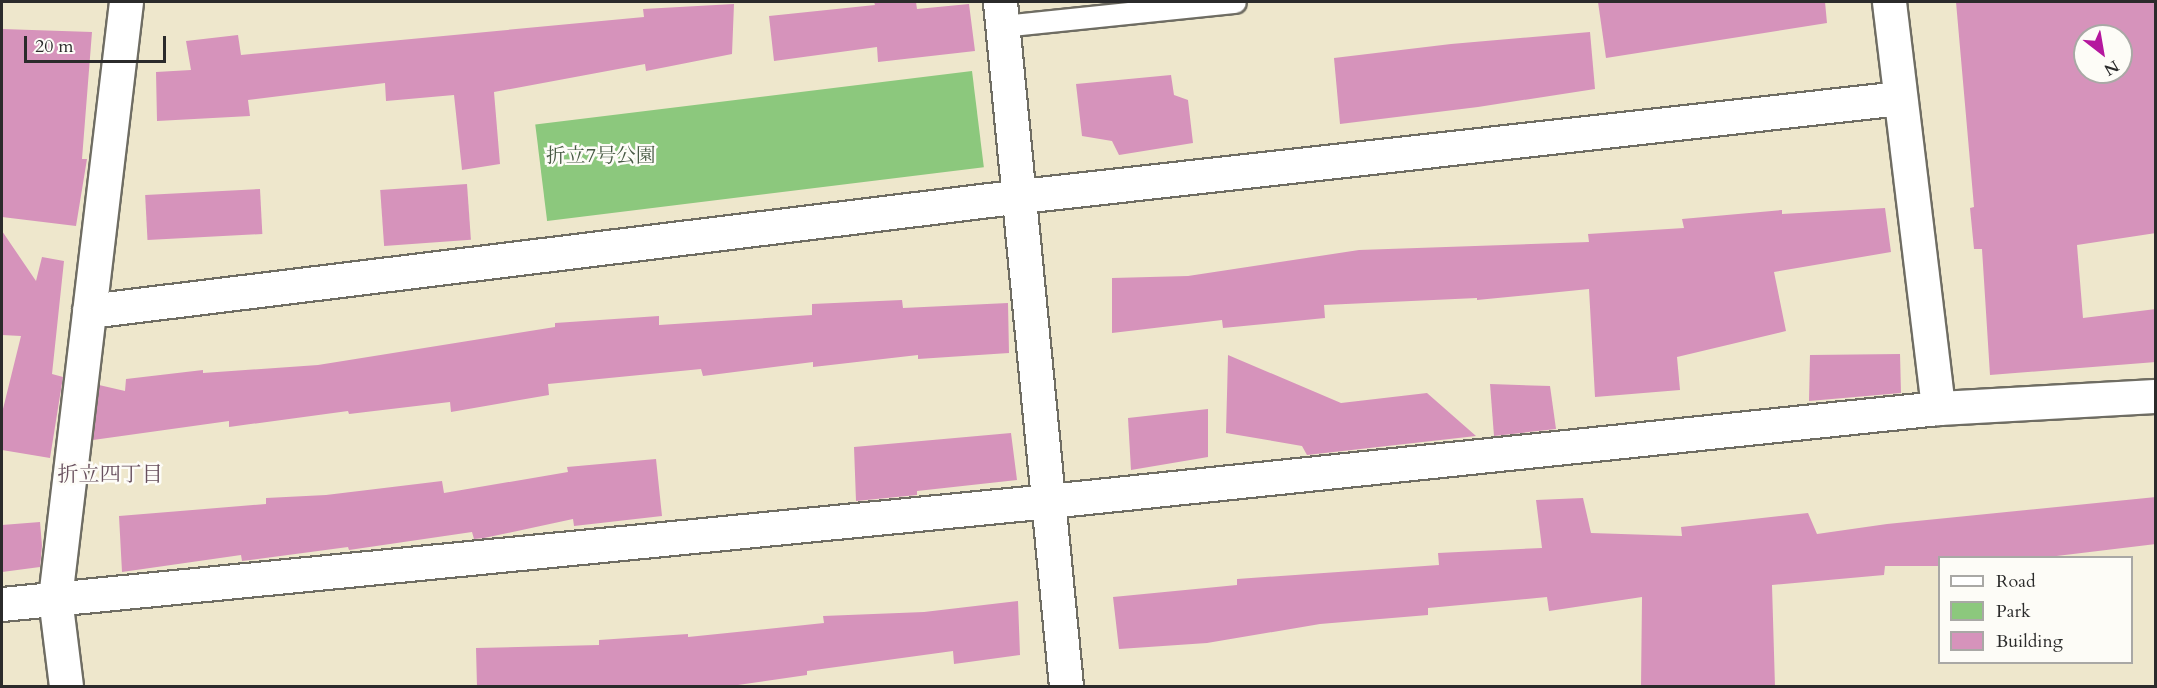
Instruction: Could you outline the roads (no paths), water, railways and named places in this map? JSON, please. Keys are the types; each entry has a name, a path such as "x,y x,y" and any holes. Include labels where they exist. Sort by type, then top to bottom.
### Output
{"street":[{"path":"66,687 55,598 126,2"},
{"path":"1889,2 1938,408"},
{"path":"1001,14 1021,196 1066,687"},
{"path":"89,311 1021,196 1900,98"},
{"path":"2,604 1049,501 1938,408 2156,396"}],"lane":[{"path":"1001,14 1235,2"}],"district":[{"name":"折立四丁目","path":"110,475"}],"park label":[{"name":"折立7号公園","path":"601,155"}]}
